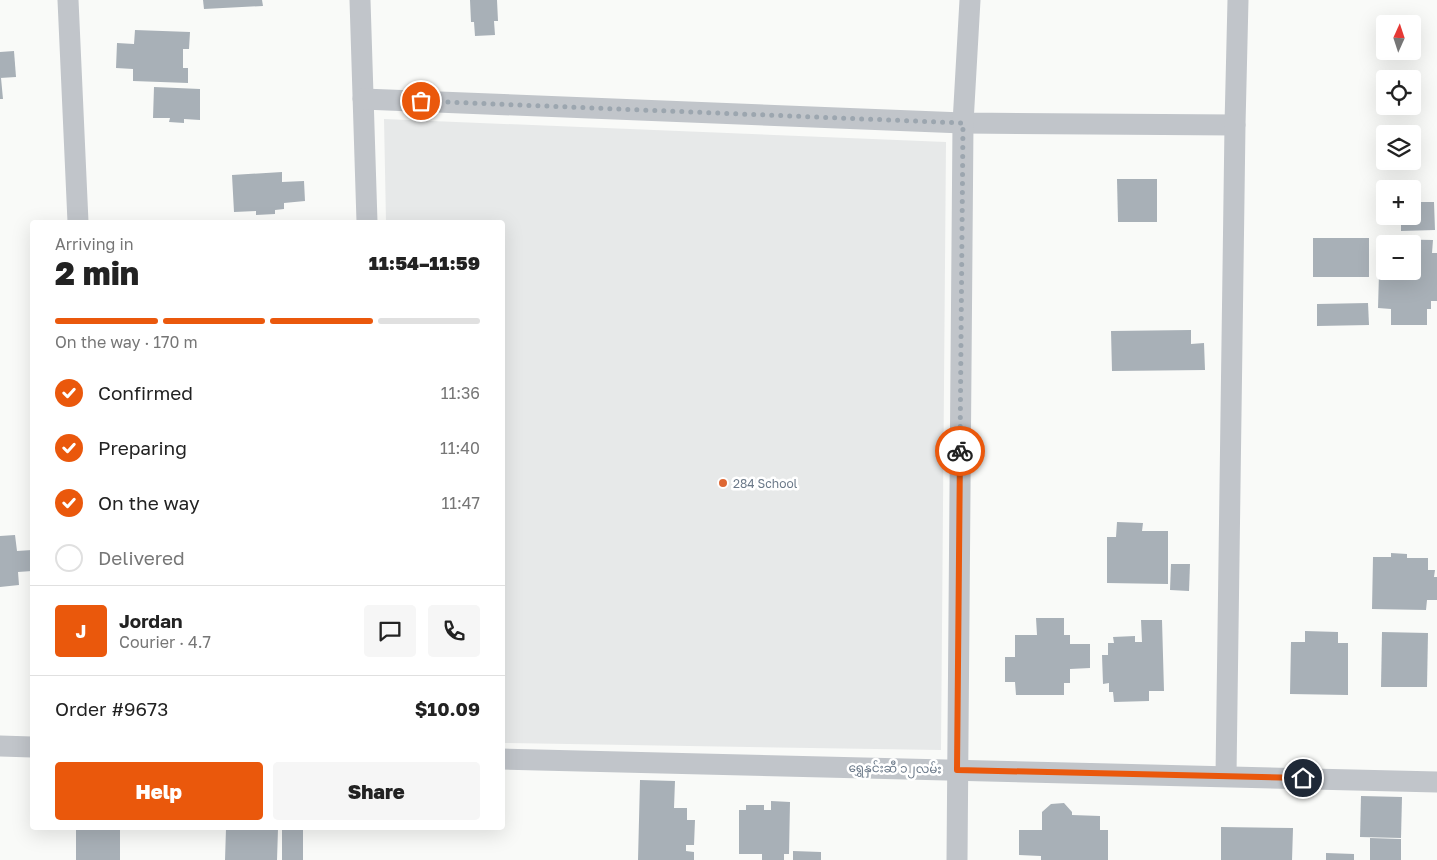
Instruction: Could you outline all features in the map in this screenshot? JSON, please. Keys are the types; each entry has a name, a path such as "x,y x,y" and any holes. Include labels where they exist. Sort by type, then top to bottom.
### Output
{"street":[{"path":"68,0 78,220"},
{"path":"360,0 367,220"},
{"path":"958,860 957,770 963,123 970,0"},
{"path":"1226,776 1238,0"},
{"path":"363,99 963,123 1235,125"},
{"path":"0,746 30,747"},
{"name":"ရွှေနှင်းဆီ ၁၂လမ်း","path":"505,758 1437,782"}],"shaded area":[{"name":"284 School","path":"384,119 946,142 941,750 505,743 505,220 386,220"}],"building":[{"path":"203,0 262,0 263,6 204,9"},
{"path":"470,0 497,0 498,21 494,21 495,35 475,36 474,22 471,22"},
{"path":"135,30 190,32 189,49 183,49 183,68 188,68 188,83 133,81 133,69 116,68 117,43 134,44"},
{"path":"14,51 16,77 0,78 0,52"},
{"path":"1,78 3,99 0,99"},
{"path":"154,87 200,89 200,120 184,119 184,123 169,122 170,118 153,118"},
{"path":"282,172 282,182 304,181 305,201 284,203 284,209 275,210 275,214 256,215 256,211 234,212 232,175"},
{"path":"1117,179 1157,179 1157,222 1118,222"},
{"path":"1421,202 1434,202 1435,230 1401,231 1401,225 1421,225"},
{"path":"1313,238 1369,238 1369,277 1313,277"},
{"path":"1421,240 1433,240 1432,253 1437,253 1437,301 1431,301 1431,309 1427,309 1427,325 1391,325 1391,309 1378,308 1379,280 1421,280"},
{"path":"1368,303 1369,325 1317,326 1317,304"},
{"path":"1191,330 1191,344 1204,343 1205,370 1112,371 1111,331"},
{"path":"1117,522 1143,523 1142,531 1168,531 1168,584 1107,583 1107,537 1116,537"},
{"path":"15,535 17,551 30,550 30,571 18,572 19,585 0,587 0,536"},
{"path":"1391,553 1407,554 1407,558 1428,558 1428,570 1435,570 1434,577 1437,577 1437,600 1427,600 1426,610 1372,609 1373,557 1391,557"},
{"path":"1171,564 1190,564 1189,591 1170,590"},
{"path":"1036,618 1064,618 1064,635 1070,635 1070,644 1090,644 1090,668 1070,669 1070,683 1064,683 1064,695 1016,695 1015,682 1005,682 1005,657 1015,657 1015,635 1037,635"},
{"path":"1141,620 1162,620 1164,691 1149,691 1149,701 1114,702 1113,692 1109,692 1109,683 1103,684 1102,655 1108,655 1108,643 1114,643 1113,637 1135,636 1135,642 1142,642"},
{"path":"1305,631 1338,632 1338,643 1348,643 1348,695 1290,694 1291,642 1305,642"},
{"path":"1382,632 1428,633 1427,687 1381,687"},
{"path":"640,780 675,781 674,808 687,808 687,820 695,820 694,845 686,845 686,851 694,852 694,860 638,860"},
{"path":"1361,796 1402,797 1401,838 1360,837"},
{"path":"771,801 790,802 789,854 784,854 784,860 762,860 762,854 739,854 739,810 746,810 746,805 764,805 764,810 771,810"},
{"path":"1064,803 1072,812 1072,815 1100,816 1100,830 1108,830 1108,860 1041,860 1041,856 1019,855 1019,830 1042,830 1042,812 1051,804"},
{"path":"1221,827 1293,828 1292,860 1221,860"},
{"path":"76,830 120,830 120,860 76,860"},
{"path":"226,830 278,830 277,860 225,860"},
{"path":"282,830 303,830 303,860 282,860"},
{"path":"1370,838 1401,839 1401,860 1370,860"},
{"path":"793,851 821,852 821,860 793,860"},
{"path":"1326,853 1354,854 1354,860 1326,860"}],"way so far":[{"path":"421,101 963,123 960,451"}],"place":[{"name":"284 School","path":"723,483"}],"route":[{"path":"960,451 957,770 1303,778"}]}
